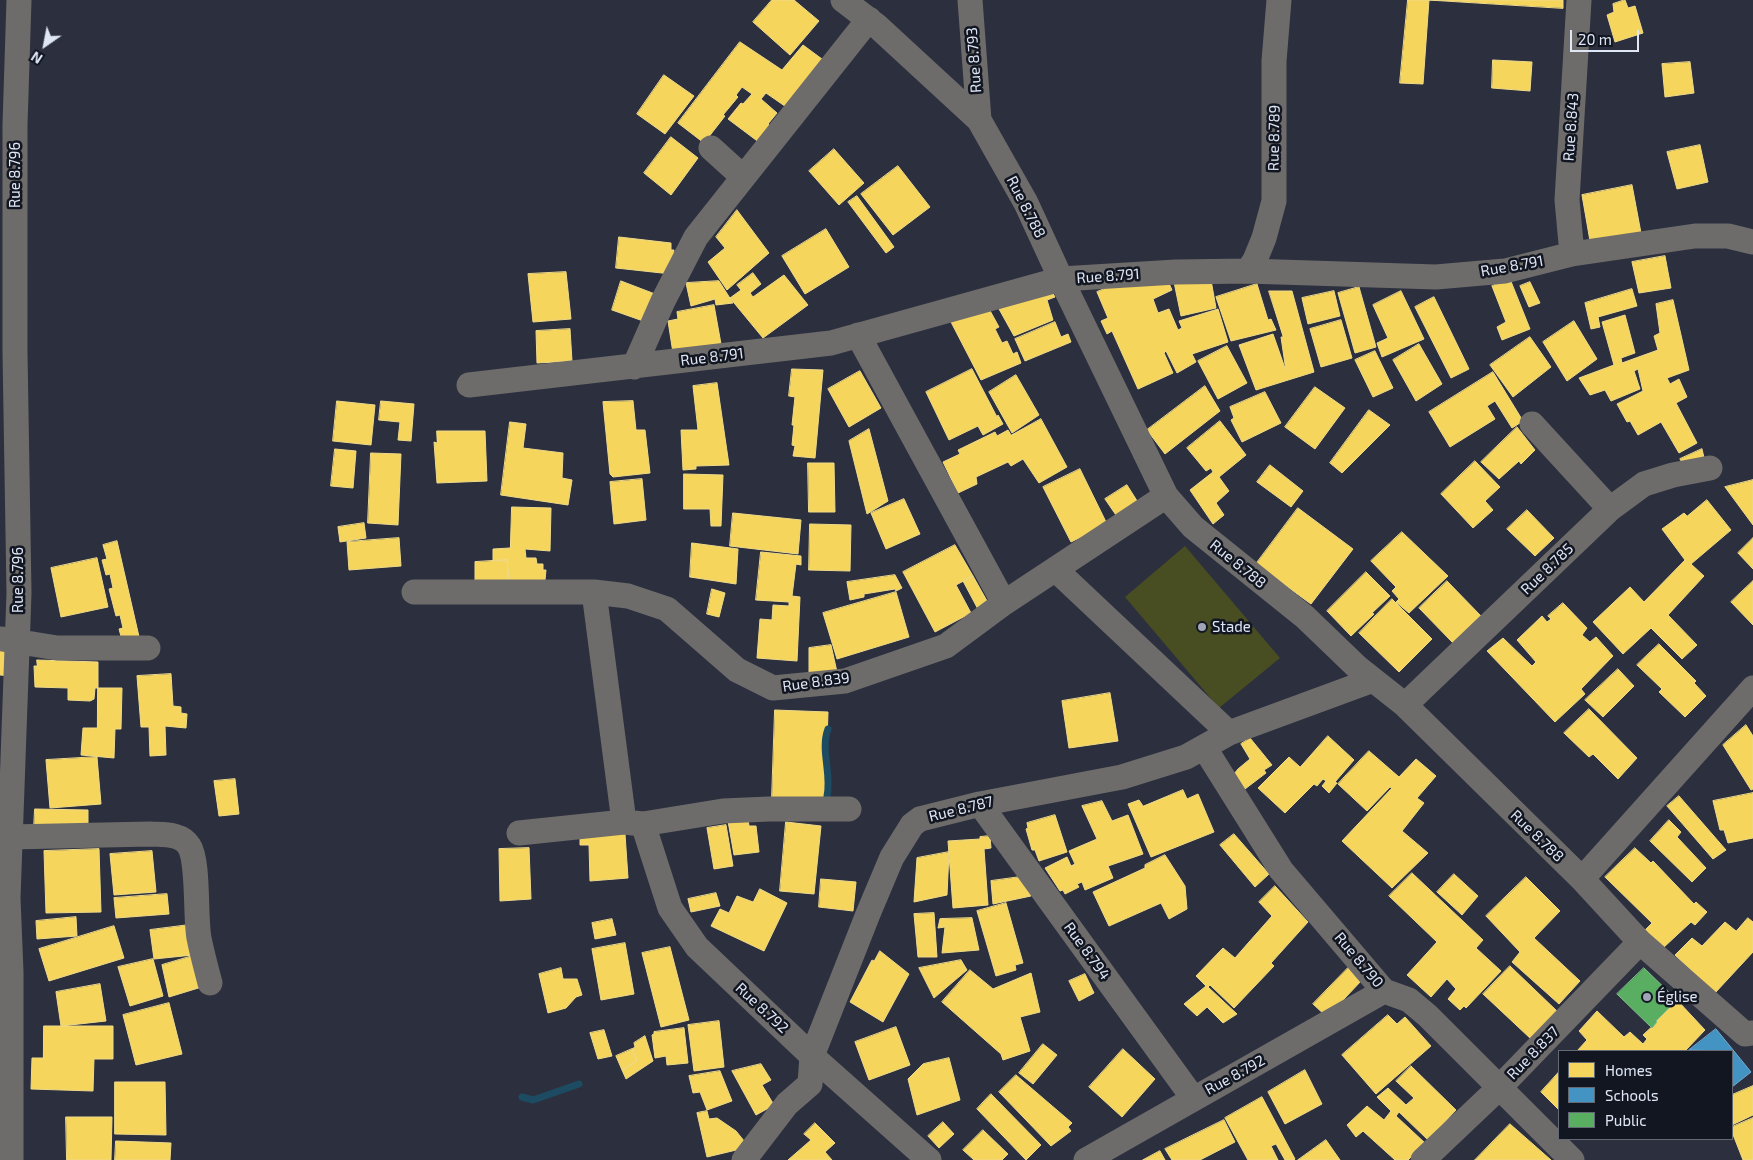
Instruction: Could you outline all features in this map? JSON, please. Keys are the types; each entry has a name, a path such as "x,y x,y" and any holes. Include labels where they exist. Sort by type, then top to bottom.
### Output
{"street":[{"name":"Rue 8.796","path":"11,1160 11,972 4,898 10,837 9,639 19,593 14,125 20,0"},
{"name":"Rue 8.788","path":"844,0 869,19 978,120 1026,203 1166,496 1193,526 1305,617 1373,680 1404,705 1582,879 1640,942 1750,1039"},
{"name":"Rue 8.793","path":"970,0 978,120"},
{"name":"Rue 8.789","path":"1248,271 1264,238 1274,201 1274,61 1279,0"},
{"name":"Rue 8.843","path":"1572,254 1567,200 1579,0"},
{"path":"634,367 663,301 696,237 869,19"},
{"path":"711,148 743,177"},
{"name":"Rue 8.791","path":"469,385 831,343 1061,279 1176,272 1248,271 1436,277 1505,271 1572,254 1695,236 1728,236 1753,242"},
{"path":"858,335 1004,603"},
{"path":"1532,424 1610,509"},
{"name":"Rue 8.785","path":"1404,705 1610,509 1644,484 1672,475 1710,468"},
{"name":"Rue 8.839","path":"414,592 594,592 628,596 667,609 737,670 773,688 845,681 946,646 1004,603 1166,496"},
{"path":"1056,570 1230,733"},
{"name":"Rue 8.792","path":"594,592 634,823 670,908 697,947 812,1056 929,1160"},
{"path":"9,639 57,648 148,648"},
{"name":"Rue 8.787","path":"744,1160 787,1104 810,1084 812,1056 892,857 912,825 920,819 980,804 1122,776 1186,757 1230,733 1373,680"},
{"path":"1582,879 1753,688"},
{"name":"Rue 8.790","path":"1204,747 1281,870 1384,991 1409,1000 1428,1016 1572,1160"},
{"name":"Rue 8.794","path":"980,804 1193,1098"},
{"path":"519,833 634,823 723,811 849,809"},
{"path":"10,837 150,834 170,835 181,838 189,845 194,859 199,937 210,983"},
{"name":"Rue 8.837","path":"1423,1160 1500,1087 1640,942"},
{"name":"Rue 8.792","path":"1086,1160 1384,991"}],"green space":[{"name":"Stade","path":"1185,546 1280,658 1219,708 1125,597"}],"building: Homes":[{"path":"772,0 794,0 819,21 790,55 753,22"},
{"path":"1408,0 1429,0 1423,84 1400,83"},
{"path":"1429,0 1563,0 1563,8"},
{"path":"1625,0 1628,8 1635,6 1643,33 1615,42 1607,15 1614,12 1613,4"},
{"path":"740,42 782,70 803,45 826,62 792,111 766,93 761,99 777,113 768,124 776,131 764,146 728,119 741,103 743,104 752,94 742,87 736,95 738,97 704,143 678,123"},
{"path":"1493,60 1532,62 1530,91 1492,88"},
{"path":"1690,62 1694,93 1665,97 1662,64"},
{"path":"664,75 694,96 665,134 637,114"},
{"path":"671,137 698,158 671,195 644,173"},
{"path":"1700,145 1708,182 1677,189 1667,152"},
{"path":"834,149 864,183 839,205 809,171"},
{"path":"898,166 930,207 893,235 861,194"},
{"path":"1632,185 1641,233 1590,241 1582,195"},
{"path":"857,196 894,247 886,253 848,202"},
{"path":"737,210 769,253 727,290 708,262 725,248 716,237"},
{"path":"826,229 849,267 805,294 782,256"},
{"path":"619,237 671,243 671,250 674,250 671,274 616,268"},
{"path":"1665,256 1671,288 1639,293 1632,262"},
{"path":"566,272 571,319 533,322 528,274"},
{"path":"753,273 761,284 750,293 753,297 784,275 808,305 763,338 730,298 741,290 737,285"},
{"path":"1131,278 1167,279 1172,290 1153,299 1158,313 1169,309 1178,330 1182,328 1179,321 1218,309 1228,342 1192,354 1196,362 1177,373 1166,351 1164,353 1173,373 1138,389 1112,331 1107,334 1101,321 1108,318 1097,292"},
{"path":"1510,279 1530,329 1502,340 1497,327 1506,322 1492,286"},
{"path":"1211,280 1216,308 1181,316 1174,282"},
{"path":"621,281 655,294 646,322 612,310"},
{"path":"719,281 733,303 716,305 715,299 691,306 686,283"},
{"path":"1530,282 1540,303 1529,307 1520,286"},
{"path":"1257,284 1268,320 1271,319 1276,330 1231,341 1216,297"},
{"path":"1049,287 1055,297 1047,300 1053,320 1014,336 999,309"},
{"path":"1359,287 1376,347 1355,353 1338,293"},
{"path":"1632,289 1637,306 1598,317 1600,327 1591,329 1585,303"},
{"path":"1269,291 1292,291 1314,372 1256,390 1239,345 1273,334 1286,371 1281,337 1283,337"},
{"path":"1334,291 1340,316 1308,324 1302,298"},
{"path":"1401,291 1424,339 1382,357 1377,343 1388,338 1373,305"},
{"path":"1434,297 1469,369 1451,378 1415,307"},
{"path":"1673,300 1689,370 1667,378 1670,384 1679,379 1687,397 1676,403 1697,443 1679,453 1661,422 1638,435 1630,421 1627,422 1617,404 1643,391 1638,369 1634,371 1640,389 1611,401 1605,390 1590,395 1579,378 1614,365 1602,322 1625,315 1635,353 1621,358 1622,363 1658,350 1654,336 1660,333 1656,304"},
{"path":"714,305 721,344 673,353 668,321 678,319 677,312"},
{"path":"988,307 999,327 995,329 1002,343 1007,341 1013,354 1017,352 1021,363 981,380 951,322"},
{"path":"1341,320 1352,358 1321,367 1310,329"},
{"path":"1574,321 1597,359 1567,381 1543,342"},
{"path":"1055,322 1061,337 1068,334 1071,342 1025,361 1015,339"},
{"path":"570,329 572,361 537,363 536,331"},
{"path":"1530,337 1551,367 1513,397 1490,365"},
{"path":"1419,344 1442,384 1416,401 1393,360"},
{"path":"1227,346 1247,383 1218,399 1198,361"},
{"path":"1375,351 1393,388 1373,397 1355,360"},
{"path":"792,369 823,370 815,458 793,456 795,446 792,445 794,425 792,425 795,397 789,396"},
{"path":"972,369 997,417 998,415 1003,424 983,435 978,426 949,440 926,392"},
{"path":"860,371 881,408 849,427 828,389"},
{"path":"1493,372 1523,421 1512,428 1495,401 1487,406 1495,419 1450,447 1429,412"},
{"path":"1016,375 1039,415 1012,433 989,392"},
{"path":"717,383 729,465 696,466 696,469 683,470 681,430 698,430 693,386"},
{"path":"1205,386 1220,411 1165,454 1147,430"},
{"path":"1315,387 1345,408 1315,449 1285,427"},
{"path":"1265,392 1281,423 1242,442 1231,420 1234,418 1230,407"},
{"path":"337,401 375,405 371,445 333,441"},
{"path":"381,401 414,404 411,441 398,440 400,422 379,420"},
{"path":"633,401 636,430 645,430 650,473 613,477 610,474 603,402"},
{"path":"1369,410 1390,425 1342,473 1330,463"},
{"path":"1041,419 1067,467 1039,483 1023,459 1011,466 1008,462 976,477 977,484 958,493 943,462 960,454 958,450 995,432 997,436 1008,430 1011,435"},
{"path":"1220,421 1246,455 1219,477 1229,491 1216,503 1224,515 1213,524 1190,490 1213,472 1211,468 1206,471 1187,448"},
{"path":"510,422 526,424 523,448 563,453 562,478 572,480 568,505 501,495"},
{"path":"1517,427 1535,450 1521,464 1519,461 1499,479 1481,462"},
{"path":"869,429 888,501 867,514 849,441"},
{"path":"437,431 485,431 487,481 437,483 434,442 437,443"},
{"path":"335,449 356,451 353,488 331,486"},
{"path":"1702,449 1705,462 1687,471 1680,459"},
{"path":"371,453 401,454 398,525 368,523"},
{"path":"1475,461 1500,487 1485,501 1493,510 1473,528 1441,494"},
{"path":"808,463 834,463 835,512 809,512"},
{"path":"1270,465 1303,491 1291,507 1257,482"},
{"path":"1080,469 1107,524 1071,542 1043,487"},
{"path":"684,474 723,475 721,526 711,526 710,509 684,509"},
{"path":"642,479 646,520 614,524 610,482"},
{"path":"1753,480 1753,525 1725,487"},
{"path":"1127,485 1139,504 1118,518 1105,499"},
{"path":"904,499 920,534 886,549 871,513"},
{"path":"1707,500 1731,530 1691,564 1704,576 1668,615 1697,645 1682,659 1651,628 1623,654 1593,622 1630,587 1644,602 1685,560 1662,529 1684,513 1687,516"},
{"path":"512,507 551,508 550,551 525,549 526,558 536,558 537,564 543,564 543,570 546,570 545,580 509,582 507,560 493,561 493,549 510,548"},
{"path":"1298,508 1353,549 1311,604 1256,564"},
{"path":"1527,510 1554,538 1535,556 1507,529"},
{"path":"733,513 801,520 798,554 730,546"},
{"path":"364,523 366,538 340,542 338,527"},
{"path":"810,524 851,525 850,571 809,570"},
{"path":"1402,532 1448,576 1409,613 1396,602 1399,599 1392,591 1396,587 1371,561"},
{"path":"399,538 401,566 349,570 347,542"},
{"path":"1753,538 1753,569 1738,553"},
{"path":"117,541 140,641 122,640 119,629 123,628 120,615 116,616 109,589 113,588 110,574 106,575 102,560 107,559 103,545"},
{"path":"692,543 738,549 736,584 690,577"},
{"path":"955,545 973,576 956,585 971,613 935,632 903,572"},
{"path":"761,552 801,556 801,565 796,564 792,596 800,597 797,661 757,658 760,619 772,620 773,605 789,606 789,602 756,600"},
{"path":"97,558 108,607 61,617 51,568"},
{"path":"507,560 509,582 475,589 475,562"},
{"path":"1366,572 1390,596 1351,636 1327,611"},
{"path":"895,575 902,588 896,591 895,589 864,594 864,597 850,600 847,582"},
{"path":"973,576 987,601 980,613 963,581"},
{"path":"1447,581 1481,616 1453,643 1419,608"},
{"path":"1753,581 1753,625 1731,602"},
{"path":"712,589 725,593 719,617 707,614"},
{"path":"896,592 909,637 837,659 823,613"},
{"path":"1392,599 1432,639 1399,672 1359,633"},
{"path":"1563,603 1587,628 1582,635 1590,642 1596,637 1613,656 1581,689 1585,694 1555,722 1487,651 1503,638 1532,666 1536,662 1517,640 1542,616 1547,622 1551,619 1548,616"},
{"path":"1659,644 1696,681 1694,683 1706,696 1685,717 1659,692 1662,689 1637,665"},
{"path":"831,645 837,672 809,677 809,648"},
{"path":"0,648 13,648 12,676 0,675"},
{"path":"37,660 98,662 98,688 95,688 94,699 90,701 68,700 68,688 35,687 34,666 37,666"},
{"path":"1618,669 1634,686 1603,717 1585,700"},
{"path":"171,674 173,706 181,707 181,713 187,714 186,728 165,726 166,755 150,756 149,727 141,727 137,676"},
{"path":"98,688 122,688 121,729 115,729 114,758 81,755 83,728 97,728"},
{"path":"1110,693 1118,741 1069,748 1062,701"},
{"path":"1589,709 1637,758 1618,779 1593,754 1589,757 1564,733"},
{"path":"775,710 828,712 825,800 772,798"},
{"path":"1746,725 1753,736 1753,789 1751,790 1723,745"},
{"path":"1328,736 1354,760 1335,782 1337,783 1329,793 1322,786 1326,781 1323,779 1317,786 1314,784 1285,813 1258,788 1289,757 1300,767"},
{"path":"1250,738 1272,765 1264,770 1266,773 1245,789 1234,774 1250,759 1241,744"},
{"path":"1369,751 1399,777 1416,759 1436,776 1417,798 1424,803 1402,831 1428,853 1392,888 1342,841 1392,788 1390,787 1367,811 1338,784"},
{"path":"97,757 101,804 50,808 46,760"},
{"path":"235,779 239,814 219,816 214,781"},
{"path":"1183,790 1187,799 1198,794 1214,832 1151,857 1128,804 1139,800 1143,806"},
{"path":"1753,793 1753,838 1728,843 1724,830 1720,830 1713,801"},
{"path":"1679,796 1726,850 1713,859 1667,806"},
{"path":"1102,801 1112,821 1128,815 1143,854 1108,866 1113,878 1085,890 1082,882 1077,884 1079,887 1065,894 1063,890 1060,891 1045,868 1067,857 1071,866 1075,864 1069,851 1097,839 1082,806"},
{"path":"35,809 88,810 88,829 34,829"},
{"path":"1055,815 1067,852 1039,861 1035,850 1032,850 1026,829 1028,828 1027,823"},
{"path":"748,819 749,826 756,826 759,852 734,855 728,821"},
{"path":"1669,820 1681,832 1677,837 1706,868 1692,882 1650,841"},
{"path":"786,822 821,826 814,894 780,891"},
{"path":"726,825 733,866 714,869 707,828"},
{"path":"625,834 628,878 590,881 589,845 580,845 580,837"},
{"path":"1234,834 1269,874 1255,887 1220,845"},
{"path":"990,836 991,848 984,849 988,905 953,908 948,841 980,839 980,837"},
{"path":"529,848 531,899 500,901 499,849"},
{"path":"1635,848 1651,863 1653,861 1694,904 1696,902 1707,912 1695,925 1691,922 1663,948 1645,930 1652,923 1605,877"},
{"path":"99,849 101,912 46,913 44,851"},
{"path":"152,851 156,892 114,895 110,854"},
{"path":"949,852 947,895 914,902 917,858"},
{"path":"1165,855 1185,886 1187,909 1169,919 1161,903 1109,926 1093,892 1145,868 1145,865"},
{"path":"1412,873 1483,940 1476,948 1501,971 1466,1008 1464,1006 1460,1010 1448,999 1456,989 1447,979 1431,997 1407,975 1437,942 1389,896"},
{"path":"1454,874 1478,896 1462,915 1437,892"},
{"path":"1020,877 1031,896 993,904 991,881"},
{"path":"1526,877 1560,911 1534,938 1580,981 1559,1004 1512,962 1520,952 1486,916"},
{"path":"821,879 856,882 853,911 819,907"},
{"path":"1275,886 1308,922 1271,963 1274,966 1234,1008 1210,985 1208,987 1237,1014 1223,1023 1207,1007 1197,1016 1184,1004 1206,986 1196,976 1223,948 1235,958 1272,916 1259,902"},
{"path":"760,889 787,903 764,951 711,926 720,909 729,913 737,896 753,902"},
{"path":"716,893 720,906 691,912 688,899"},
{"path":"167,894 169,914 116,918 114,898"},
{"path":"1006,903 1023,963 1015,965 1016,970 996,976 977,911"},
{"path":"934,913 937,957 918,957 914,914"},
{"path":"76,917 77,936 37,939 36,921"},
{"path":"972,918 979,950 942,953 945,927 938,928 940,919"},
{"path":"1748,918 1753,922 1753,952 1715,993 1675,955 1692,938 1702,946 1725,922 1736,931"},
{"path":"612,919 616,935 595,939 592,923"},
{"path":"189,925 193,955 154,959 150,930"},
{"path":"114,926 124,958 49,981 39,949"},
{"path":"625,943 634,994 601,1000 592,949"},
{"path":"670,947 689,1020 661,1027 642,953"},
{"path":"880,951 909,974 883,1022 850,1002 872,960 874,961"},
{"path":"196,955 205,986 169,997 162,965"},
{"path":"153,959 163,996 130,1006 118,967"},
{"path":"961,960 967,970 934,998 919,968"},
{"path":"1510,966 1558,1012 1531,1039 1483,994"},
{"path":"561,968 563,979 577,979 582,995 576,997 566,1008 548,1013 539,974"},
{"path":"1348,968 1362,980 1327,1017 1313,1004"},
{"path":"970,970 993,989 1031,973 1040,1012 1020,1017 1030,1051 1003,1060 1001,1054 942,1002"},
{"path":"1085,974 1094,993 1079,1001 1069,981"},
{"path":"100,984 106,1021 61,1026 56,992"},
{"path":"1677,1000 1705,1030 1686,1050 1578,1050 1587,1040 1579,1031 1597,1011 1624,1037 1630,1032 1643,1044 1647,1039 1643,1035"},
{"path":"169,1003 182,1054 136,1065 123,1015"},
{"path":"1388,1015 1397,1024 1405,1017 1431,1046 1376,1094 1342,1055"},
{"path":"719,1021 724,1067 694,1071 688,1025"},
{"path":"44,1026 113,1026 113,1059 94,1059 93,1091 31,1089 32,1058 43,1058"},
{"path":"896,1027 910,1065 869,1080 855,1042"},
{"path":"684,1028 688,1063 667,1065 666,1056 655,1058 652,1035 654,1032"},
{"path":"604,1030 612,1056 598,1059 590,1033"},
{"path":"645,1036 653,1061 626,1079 622,1070 637,1061 632,1049 635,1047 634,1043"},
{"path":"1043,1044 1057,1055 1033,1084 1019,1073"},
{"path":"632,1049 637,1061 622,1070 616,1056"},
{"path":"1123,1049 1155,1079 1122,1117 1089,1087"},
{"path":"949,1058 960,1100 917,1115 908,1079 923,1064"},
{"path":"761,1064 771,1080 762,1085 774,1105 756,1115 732,1071"},
{"path":"1411,1066 1456,1110 1428,1140 1399,1112 1396,1116 1425,1143 1408,1160 1395,1160 1363,1131 1356,1137 1347,1125 1367,1106 1384,1120 1391,1111 1377,1097 1388,1088 1406,1105 1414,1098 1396,1081"},
{"path":"1305,1070 1322,1104 1285,1124 1268,1092"},
{"path":"720,1071 732,1101 707,1110 700,1092 693,1093 689,1076"},
{"path":"1558,1073 1558,1109 1541,1092"},
{"path":"1016,1075 1072,1123 1068,1127 1071,1131 1051,1146 999,1092"},
{"path":"115,1082 165,1082 166,1135 115,1134"},
{"path":"1753,1086 1753,1115 1733,1125 1733,1095"},
{"path":"991,1094 1041,1145 1026,1160 977,1109"},
{"path":"1262,1097 1294,1160 1285,1160 1276,1144 1271,1146 1278,1160 1248,1160 1225,1118"},
{"path":"707,1111 709,1119 717,1118 736,1131 749,1147 707,1157 697,1113"},
{"path":"66,1117 112,1117 111,1160 67,1160"},
{"path":"1753,1118 1753,1160 1743,1160 1733,1135 1733,1127"},
{"path":"1224,1120 1235,1142 1200,1160 1172,1160 1165,1149"},
{"path":"943,1122 954,1134 939,1148 928,1136"},
{"path":"815,1123 835,1143 825,1152 832,1160 788,1160 811,1140 804,1134"},
{"path":"1510,1124 1551,1160 1475,1160"},
{"path":"983,1130 1008,1154 1002,1160 974,1160 963,1150"},
{"path":"1326,1140 1340,1160 1298,1160"},
{"path":"116,1141 171,1143 170,1160 115,1160"},
{"path":"1160,1151 1165,1160 1143,1160"}],"building: Schools":[{"path":"1716,1029 1751,1072 1733,1086 1733,1050 1689,1050"}],"building: Public":[{"name":"Église","path":"1644,968 1677,1000 1656,1021 1652,1028 1617,994"}],"waterway":[{"path":"827,796 828,779 825,745 828,729"},
{"path":"522,1097 533,1100 579,1084"}],"place":[{"name":"Stade","path":"1202,627"},
{"name":"Église","path":"1647,997"}]}
